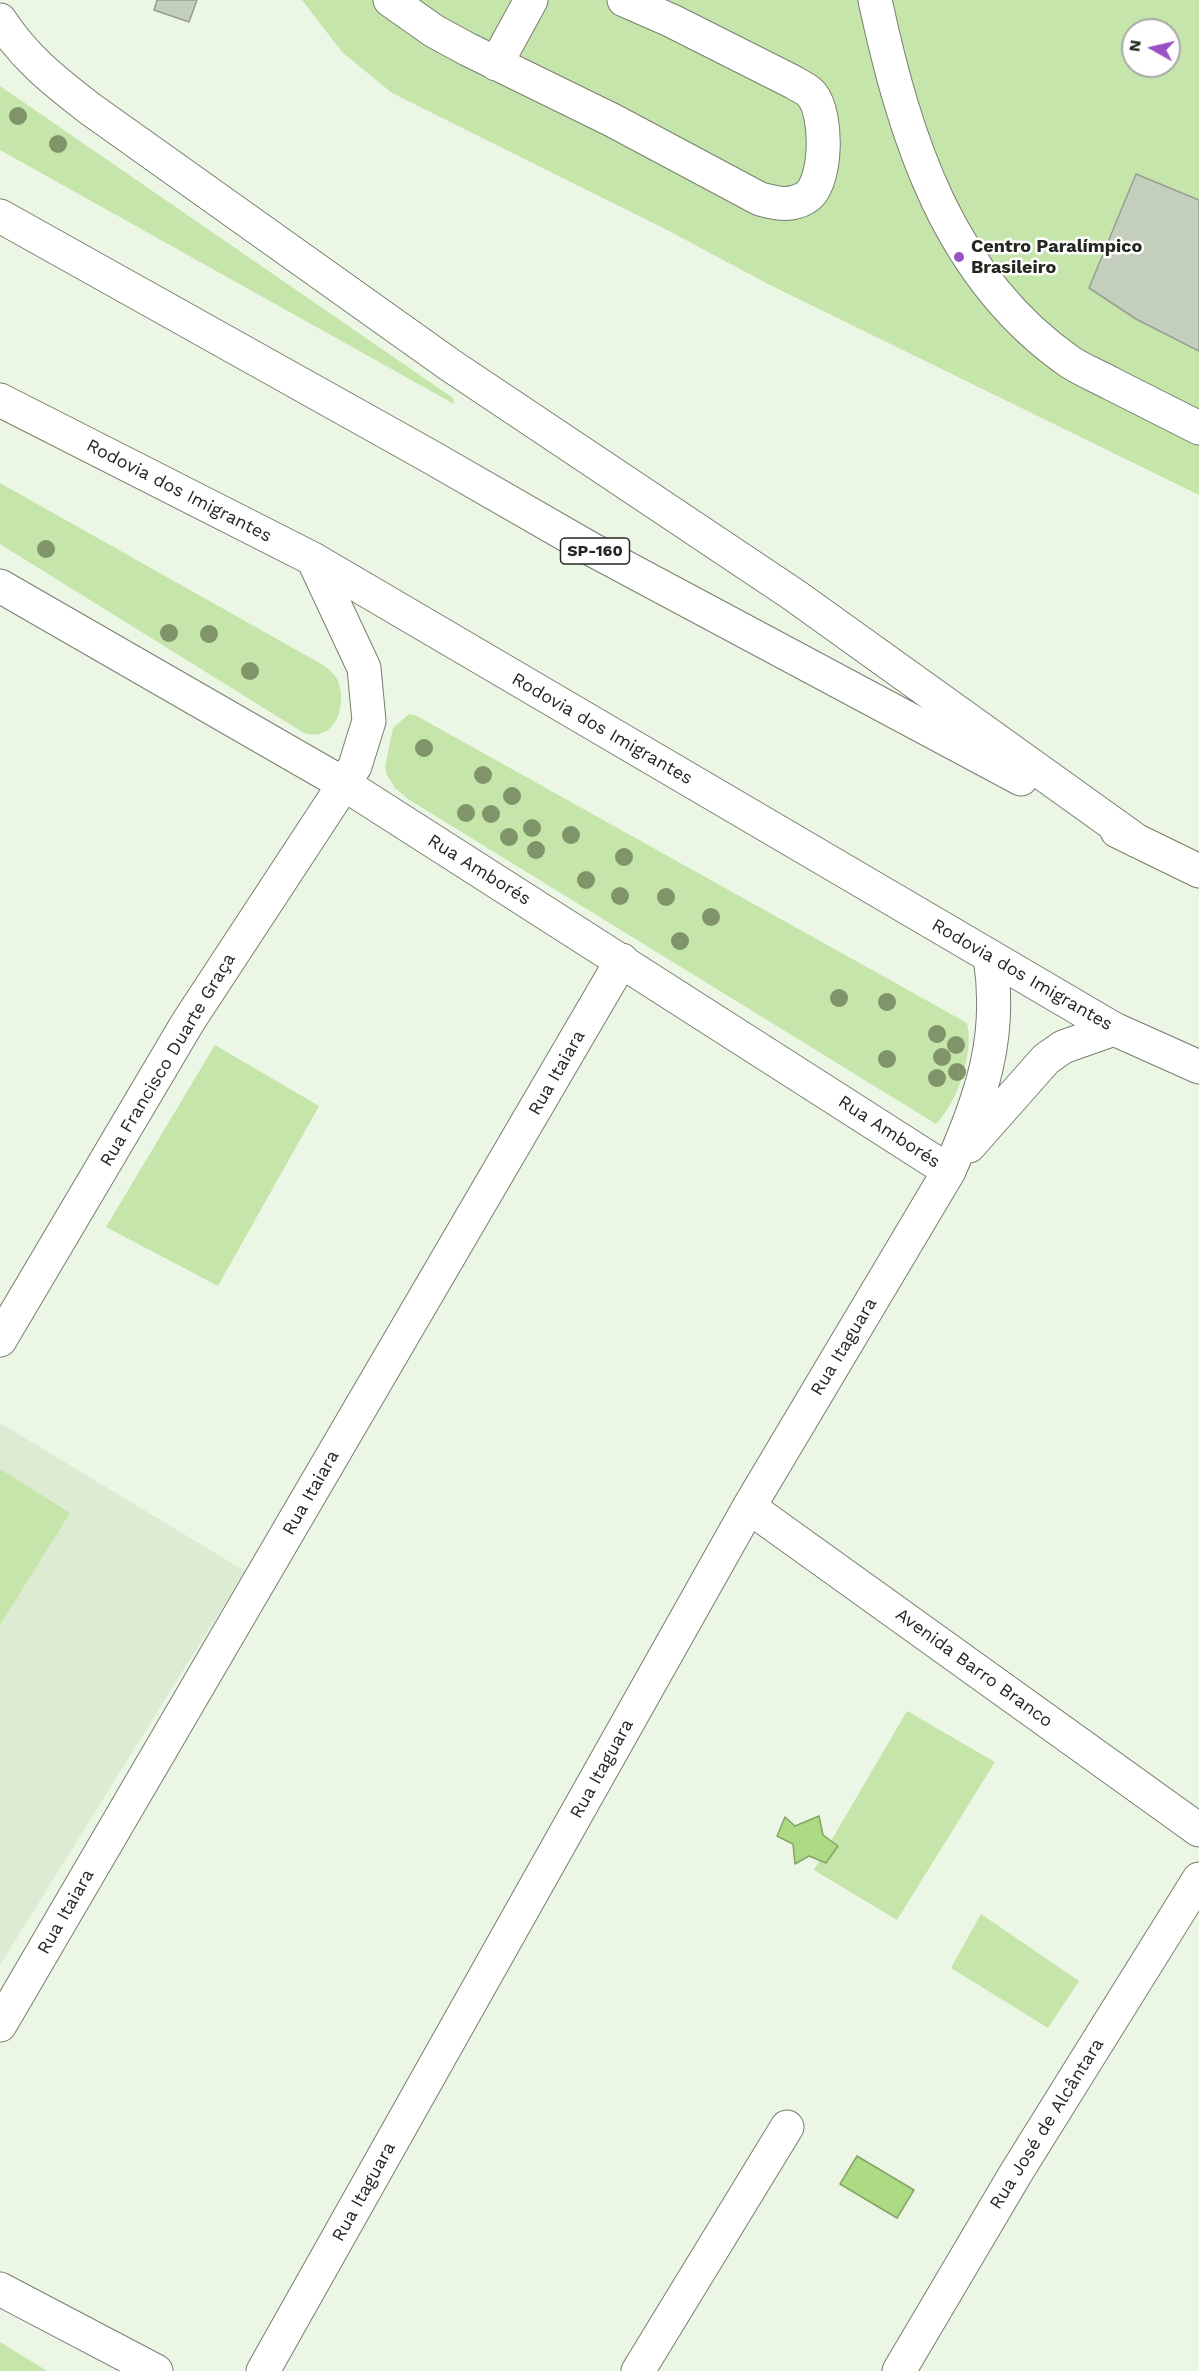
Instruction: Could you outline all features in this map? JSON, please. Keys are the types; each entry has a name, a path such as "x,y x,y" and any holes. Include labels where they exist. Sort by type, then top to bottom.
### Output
{"main road":[{"path":"390,0 434,31 612,120 760,199 777,204 791,204 811,194 815,188 822,158 824,125 820,107 812,93 672,21 624,0"},
{"path":"496,64 531,0"},
{"path":"875,0 891,73 933,194 978,272 1006,308 1071,362 1199,428"},
{"path":"0,20 13,39 43,72 98,114 450,364 794,595 1137,841"},
{"name":"SP-160","path":"0,216 421,451 591,549 1137,841 1199,871"},
{"name":"Rodovia dos Imigrantes","path":"0,400 313,559 1114,1029 1199,1067"},
{"name":"Rua Francisco Duarte Graça","path":"0,1340 188,1022 355,766 369,721 364,668 313,559"},
{"name":"Rua Amborés","path":"0,586 344,784 949,1171"},
{"name":"Rua Itaguara","path":"263,2371 749,1507 949,1171 974,1113 989,1059 995,1014 990,957"},
{"name":"Rua Itaiara","path":"0,2025 622,960"},
{"name":"Rua Itaguara","path":"949,1171 1046,1059 1063,1047 1114,1029"},
{"name":"Avenida Barro Branco","path":"749,1507 1199,1830"},
{"name":"Rua José de Alcântara","path":"899,2371 1016,2173 1199,1879"},
{"path":"638,2371 787,2127"},
{"path":"0,2289 156,2371"}],"shaded area":[{"name":"Centro Paralímpico Brasileiro","path":"302,0 1199,0 1199,495 770,285 667,230 392,93 342,52"},
{"path":"0,86 453,398 454,404 0,150"},
{"path":"0,483 323,665 336,677 340,688 340,709 332,726 325,732 304,733 0,544"},
{"path":"409,714 415,715 967,1023 969,1035 966,1062 957,1090 944,1115 936,1124 408,799 395,788 385,767 393,728"},
{"path":"215,1045 319,1106 218,1286 106,1227"},
{"path":"0,1423 245,1571 0,1965"},
{"path":"0,1469 70,1513 0,1625"},
{"path":"907,1711 995,1762 897,1920 814,1870"},
{"path":"819,1816 823,1835 838,1846 826,1863 809,1856 795,1864 793,1844 777,1836 785,1817 795,1826"},
{"path":"981,1914 1079,1981 1048,2028 951,1968"},
{"path":"857,2156 914,2190 897,2218 840,2184"},
{"path":"0,2342 47,2371 0,2371"}],"building":[{"path":"157,0 197,0 189,22 154,10"},
{"path":"1136,174 1199,200 1199,351 1136,319 1089,288"}],"place":[{"name":"Centro Paralímpico Brasileiro","path":"959,257"}]}
